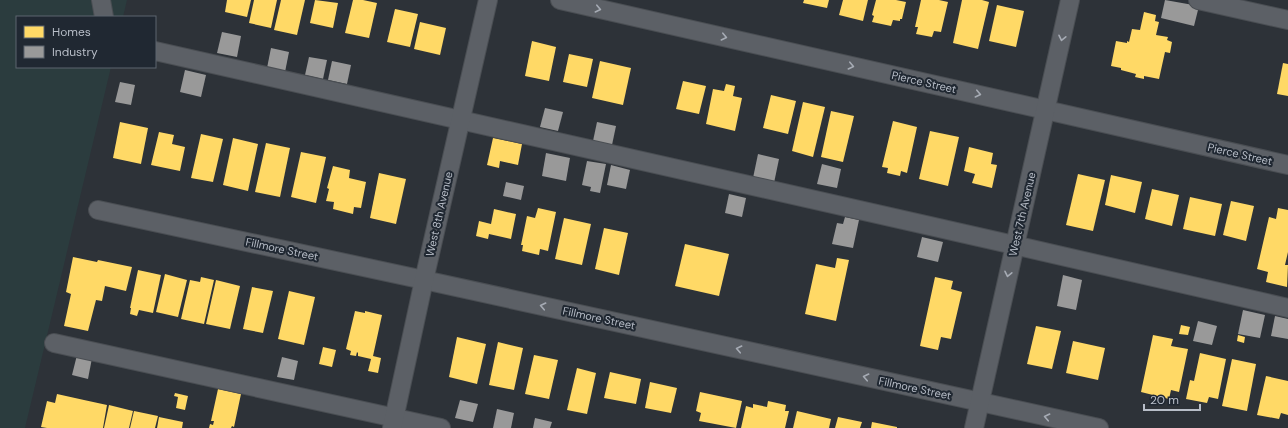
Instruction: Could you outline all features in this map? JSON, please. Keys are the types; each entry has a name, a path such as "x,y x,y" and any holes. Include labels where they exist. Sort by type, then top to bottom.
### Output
{"street":[{"path":"101,0 104,16"},
{"name":"West 8th Avenue","path":"393,423 488,0"},
{"name":"Pierce Street","path":"560,0 1288,165"},
{"name":"West 7th Avenue","path":"974,428 1070,0"},
{"path":"1198,0 1288,20"},
{"path":"156,51 1288,308"},
{"name":"Fillmore Street","path":"98,210 1099,428"},
{"path":"54,343 393,423 441,428"}],"shaded area":[{"path":"0,0 97,0 98,16 16,16 16,68 111,68 25,428 0,428"},
{"path":"106,0 127,0 123,16 110,16"}],"building: Homes":[{"path":"227,0 251,0 247,17 225,12"},
{"path":"254,0 277,0 271,28 249,23"},
{"path":"281,0 305,0 297,35 274,30"},
{"path":"315,0 338,3 333,28 310,23"},
{"path":"353,0 363,0 377,3 369,38 345,33"},
{"path":"804,0 829,0 827,8 803,3"},
{"path":"843,0 868,0 863,21 839,15"},
{"path":"876,0 896,0 906,2 902,19 900,19 900,21 893,20 891,26 872,22 874,16 872,15"},
{"path":"921,0 939,0 948,2 941,32 934,31 932,37 916,34 918,27 915,27"},
{"path":"962,0 982,0 989,2 978,49 953,43"},
{"path":"997,5 1024,11 1016,47 989,41"},
{"path":"395,9 418,14 410,47 387,42"},
{"path":"1144,12 1156,15 1155,21 1159,22 1156,35 1168,37 1167,40 1172,42 1170,53 1165,52 1159,79 1144,76 1144,79 1135,77 1136,74 1111,66 1116,41 1129,42 1132,29 1140,30"},
{"path":"420,22 446,28 440,55 414,49"},
{"path":"532,41 556,47 549,81 525,76"},
{"path":"569,54 593,59 587,87 563,82"},
{"path":"600,61 631,68 623,105 592,98"},
{"path":"1283,63 1288,64 1288,96 1277,94"},
{"path":"683,81 706,86 699,114 676,109"},
{"path":"726,84 735,86 733,96 742,98 735,131 706,124 713,89 724,91"},
{"path":"771,95 796,101 788,134 763,128"},
{"path":"803,102 825,107 813,157 792,151"},
{"path":"831,111 854,116 843,162 821,157"},
{"path":"893,121 917,127 907,173 901,171 900,176 887,173 888,168 882,167"},
{"path":"120,122 148,128 141,164 113,158"},
{"path":"930,131 959,137 948,186 919,179"},
{"path":"159,132 174,135 172,144 185,147 180,171 151,165"},
{"path":"201,134 223,139 213,182 191,178"},
{"path":"233,138 258,144 248,191 223,185"},
{"path":"493,138 522,144 518,165 500,161 499,168 487,165"},
{"path":"266,143 290,148 280,197 255,192"},
{"path":"969,147 993,153 991,164 997,165 992,188 972,183 975,174 964,171"},
{"path":"301,152 326,157 316,203 291,197"},
{"path":"333,166 350,170 349,178 366,182 361,208 354,207 353,214 333,209 334,202 326,201 329,189 327,188"},
{"path":"379,173 406,179 396,224 370,218"},
{"path":"1078,174 1105,180 1093,231 1066,225"},
{"path":"1111,175 1142,182 1135,213 1105,205"},
{"path":"1152,189 1179,195 1172,226 1145,219"},
{"path":"1190,197 1222,204 1215,236 1183,229"},
{"path":"1231,201 1254,206 1246,241 1223,235"},
{"path":"538,208 556,212 548,251 540,249 539,255 522,251 523,245 521,245 527,216 535,218"},
{"path":"1278,208 1288,210 1288,252 1285,265 1288,265 1287,287 1266,282 1268,272 1257,269 1269,217 1276,219"},
{"path":"494,209 516,214 511,239 489,234 488,239 476,236 479,221 491,224"},
{"path":"564,218 591,224 582,265 555,259"},
{"path":"604,228 628,233 619,275 595,269"},
{"path":"685,244 729,254 719,296 675,286"},
{"path":"73,257 97,262 98,260 132,267 126,291 105,286 102,301 96,300 88,331 64,326 71,294 66,292"},
{"path":"837,258 849,260 836,321 805,314 816,264 835,268"},
{"path":"138,270 161,275 153,313 139,310 137,316 130,314 130,308"},
{"path":"165,274 187,280 178,317 156,312"},
{"path":"201,277 214,280 204,324 181,319 190,280 200,282"},
{"path":"935,277 953,281 951,289 962,292 951,339 941,337 938,350 920,346"},
{"path":"216,280 240,286 230,329 206,324"},
{"path":"252,287 273,291 263,333 243,329"},
{"path":"289,291 315,297 304,345 278,339"},
{"path":"355,311 365,313 365,311 382,315 373,356 381,358 378,373 368,371 371,359 358,356 357,352 356,356 350,355 351,351 346,349"},
{"path":"1181,325 1190,327 1188,335 1179,334"},
{"path":"1036,326 1061,331 1052,369 1027,364"},
{"path":"1153,335 1173,339 1171,346 1188,349 1179,392 1171,390 1169,399 1141,392"},
{"path":"1238,335 1245,337 1244,343 1237,341"},
{"path":"457,337 486,344 477,384 449,377"},
{"path":"1073,341 1105,348 1098,380 1066,373"},
{"path":"498,342 523,348 514,390 489,385"},
{"path":"323,347 336,350 332,367 319,364"},
{"path":"1200,353 1226,359 1218,399 1209,397 1207,403 1186,399 1190,380 1194,381"},
{"path":"534,355 558,360 549,399 525,394"},
{"path":"1232,359 1256,364 1247,411 1222,406"},
{"path":"577,368 596,373 587,414 567,410"},
{"path":"610,372 641,379 636,404 604,398"},
{"path":"1266,376 1288,381 1288,415 1281,413 1279,419 1257,415"},
{"path":"650,382 677,388 671,413 645,408"},
{"path":"218,389 241,394 234,427 209,428 210,424 213,425 214,421 211,421"},
{"path":"700,392 742,401 736,428 699,421 701,413 696,411"},
{"path":"175,393 188,396 185,410 176,408 178,397 174,396"},
{"path":"57,394 107,405 103,428 41,427 47,401 55,403"},
{"path":"768,401 786,405 785,411 789,411 785,428 741,428 746,406 753,408 753,404 767,407"},
{"path":"109,405 133,411 129,428 104,428"},
{"path":"134,411 158,416 155,428 130,428"},
{"path":"797,411 831,419 829,428 793,428"},
{"path":"159,417 183,422 182,428 157,428"},
{"path":"838,417 862,422 860,428 835,428"},
{"path":"872,422 897,427 897,428 871,428"}],"building: Industry":[{"path":"1165,0 1199,6 1194,26 1161,18"},
{"path":"222,32 241,36 237,57 217,53"},
{"path":"271,48 289,52 285,72 267,68"},
{"path":"309,57 327,60 323,79 305,75"},
{"path":"332,61 351,65 347,84 328,80"},
{"path":"185,70 206,75 201,97 180,92"},
{"path":"120,82 135,85 131,105 115,102"},
{"path":"545,108 563,112 558,131 540,127"},
{"path":"597,122 616,126 612,145 593,141"},
{"path":"546,153 570,158 566,181 542,176"},
{"path":"758,154 779,159 774,183 753,178"},
{"path":"587,161 606,164 600,193 590,191 591,187 582,185"},
{"path":"822,164 841,169 837,188 817,184"},
{"path":"611,165 630,170 626,189 607,185"},
{"path":"506,182 524,186 521,200 503,196"},
{"path":"729,194 746,198 742,217 725,213"},
{"path":"845,217 859,220 853,248 832,244 837,223 843,224"},
{"path":"922,237 943,242 938,262 917,257"},
{"path":"1063,275 1082,280 1076,310 1057,306"},
{"path":"1243,310 1265,315 1260,338 1238,334"},
{"path":"1275,316 1288,319 1288,339 1271,336"},
{"path":"1198,321 1217,326 1212,345 1193,341"},
{"path":"77,355 92,358 88,379 72,375"},
{"path":"282,357 298,361 294,380 277,377"},
{"path":"460,400 478,404 473,422 455,418"},
{"path":"497,409 514,413 511,428 493,428"},
{"path":"535,418 552,422 550,428 533,428"}]}
